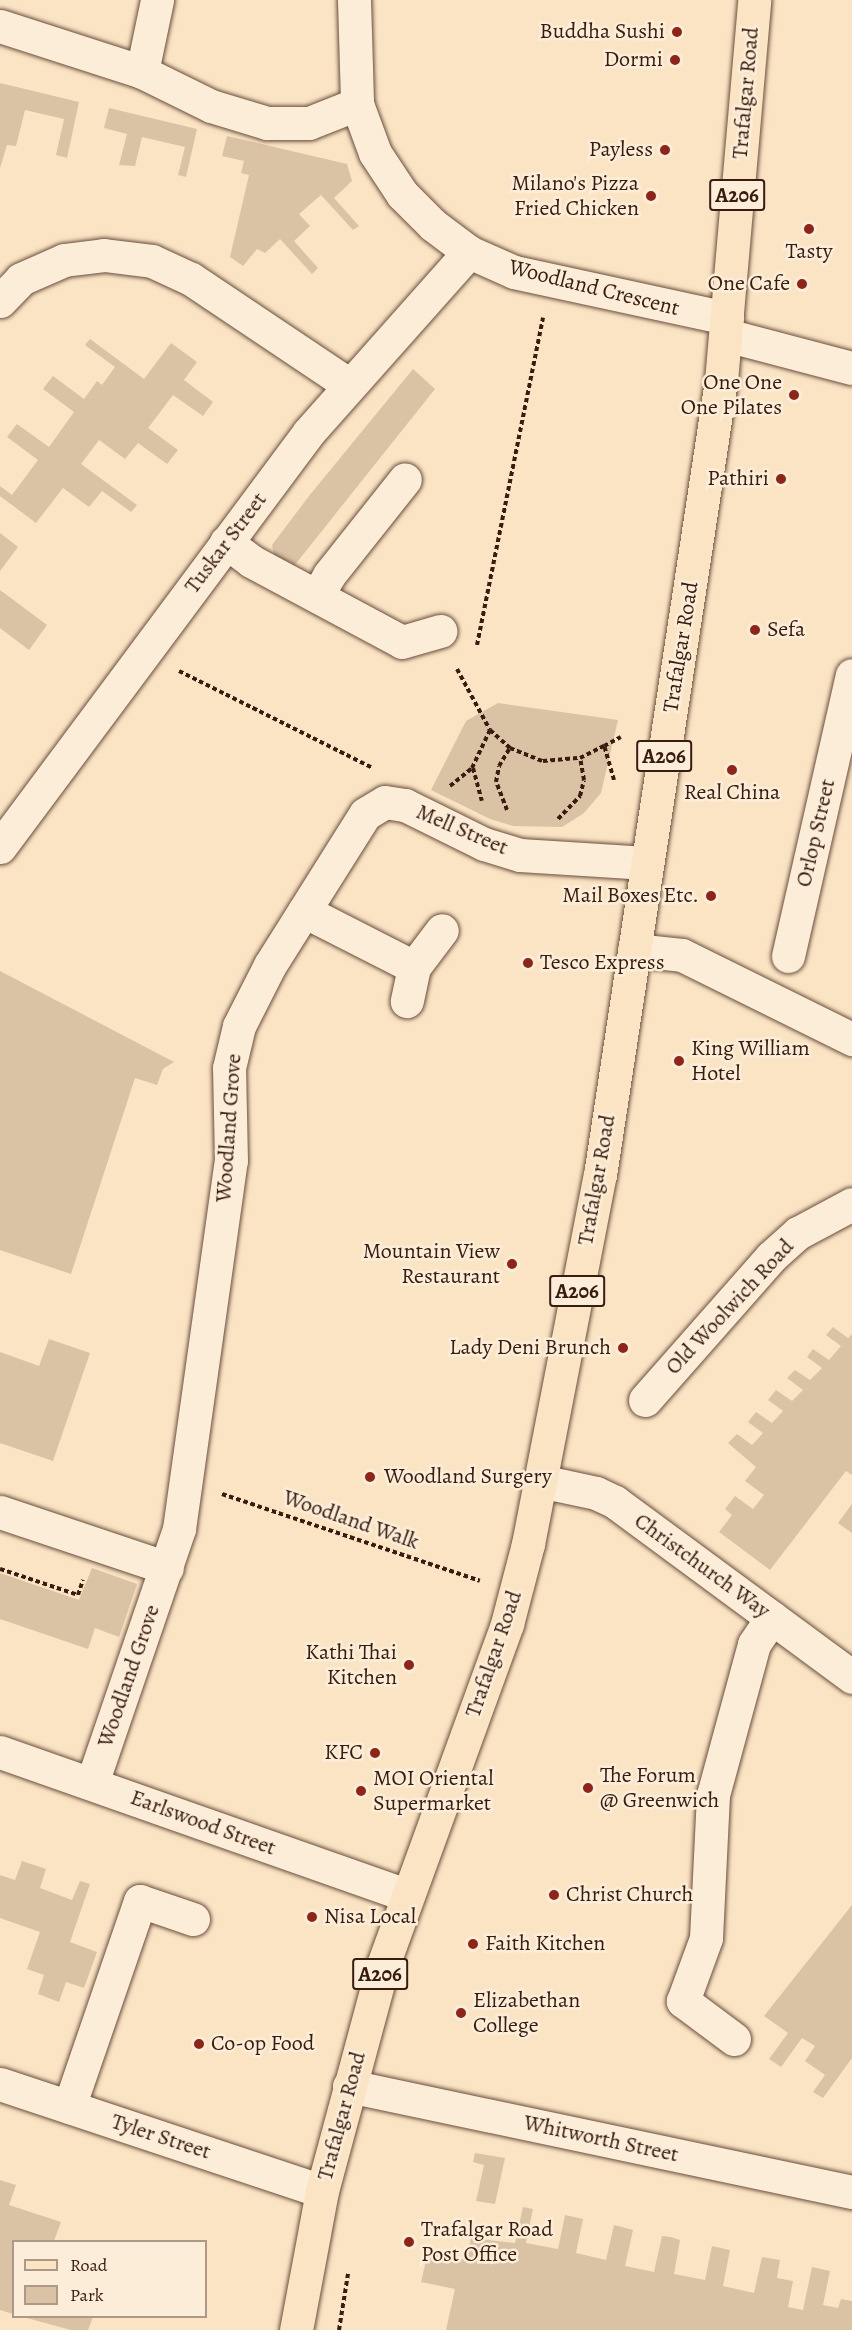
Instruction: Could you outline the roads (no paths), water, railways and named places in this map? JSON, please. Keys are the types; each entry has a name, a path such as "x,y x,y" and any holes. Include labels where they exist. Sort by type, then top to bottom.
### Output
{"main road":[{"name":"Trafalgar Road","path":"296,2330 322,2191 350,2086 406,1895 507,1624 540,1481 600,1175 726,327 754,0"}],"street":[{"path":"142,72 157,0"},
{"name":"Woodland Crescent","path":"354,0 357,104 375,153 402,194 433,225 469,252 514,272 726,327 852,368"},
{"path":"0,26 142,72 211,106 267,123 309,123 357,104"},
{"name":"Tuskar Street","path":"0,847 226,542 348,384 469,252"},
{"path":"0,301 21,279 64,260 104,255 152,261 191,279 348,384"},
{"path":"317,596 329,575 405,479"},
{"path":"226,542 317,596 402,642 440,631"},
{"name":"Orlop Street","path":"788,956 852,675"},
{"name":"Mell Street","path":"385,802 405,805 484,844 520,855 647,863"},
{"name":"Woodland Grove","path":"92,1783 179,1529 195,1435 231,1161 229,1068 239,1026 270,965 365,814 385,802"},
{"path":"304,911 414,967"},
{"path":"407,1001 414,967 442,930"},
{"path":"634,950 682,955 852,1039"},
{"name":"Old Woolwich Road","path":"645,1401 771,1257 798,1233 852,1204"},
{"name":"Christchurch Way","path":"540,1481 610,1499 852,1677"},
{"path":"0,1512 167,1568"},
{"path":"734,2039 684,2001 706,1938 713,1795 754,1644 772,1617"},
{"name":"Earlswood Street","path":"0,1752 406,1895"},
{"path":"69,2107 140,1901 193,1919"},
{"name":"Tyler Street","path":"0,2084 322,2191"},
{"name":"Whitworth Street","path":"350,2086 852,2192"}],"place":[{"name":"Buddha Sushi","path":"677,32"},
{"name":"Dormi","path":"675,60"},
{"name":"Payless","path":"665,150"},
{"name":"Milano's Pizza Fried Chicken","path":"651,196"},
{"name":"Tasty","path":"809,229"},
{"name":"One Cafe","path":"802,284"},
{"name":"One One One Pilates","path":"794,395"},
{"name":"Pathiri","path":"781,479"},
{"name":"Sefa","path":"755,630"},
{"name":"Real China","path":"732,770"},
{"name":"Mail Boxes Etc.","path":"711,896"},
{"name":"Tesco Express","path":"528,963"},
{"name":"King William Hotel","path":"679,1061"},
{"name":"Mountain View Restaurant","path":"512,1264"},
{"name":"Lady Deni Brunch","path":"623,1348"},
{"name":"Woodland Surgery","path":"370,1477"},
{"name":"Kathi Thai Kitchen","path":"409,1665"},
{"name":"KFC","path":"375,1753"},
{"name":"The Forum @ Greenwich","path":"588,1788"},
{"name":"MOI Oriental Supermarket","path":"361,1791"},
{"name":"Christ Church","path":"554,1895"},
{"name":"Nisa Local","path":"312,1917"},
{"name":"Faith Kitchen","path":"473,1944"},
{"name":"Elizabethan College","path":"461,2013"},
{"name":"Co-op Food","path":"199,2044"},
{"name":"Trafalgar Road Post Office","path":"409,2242"}]}
